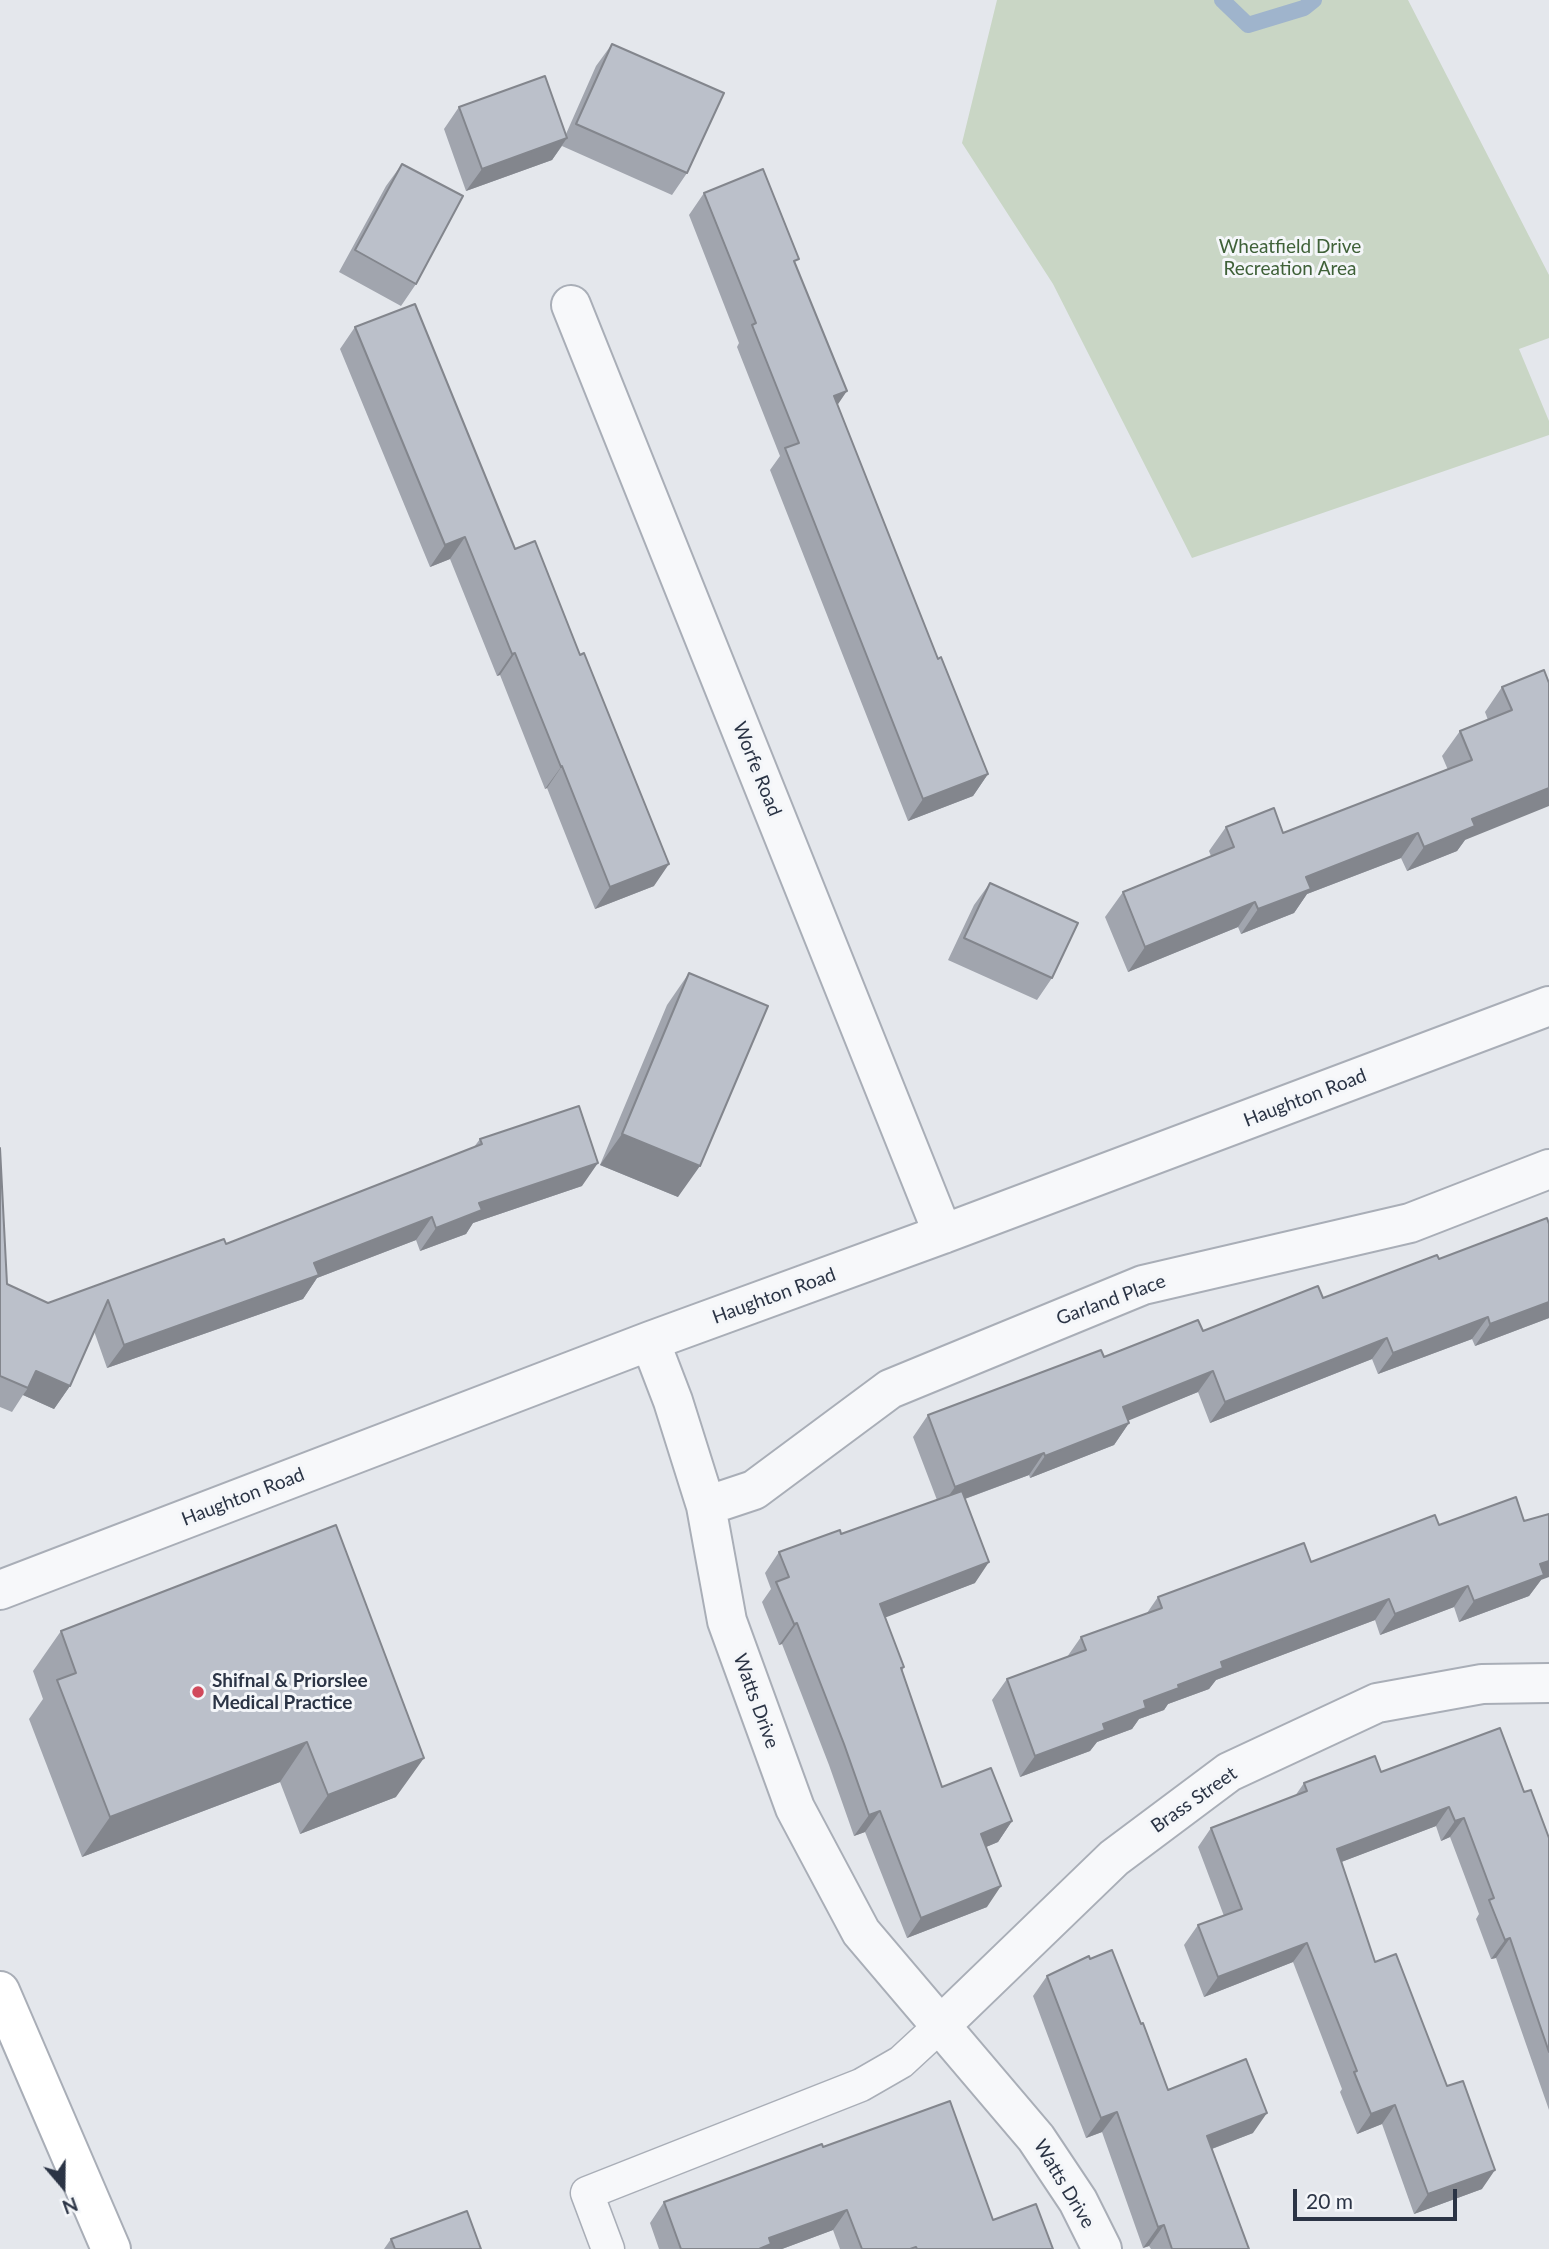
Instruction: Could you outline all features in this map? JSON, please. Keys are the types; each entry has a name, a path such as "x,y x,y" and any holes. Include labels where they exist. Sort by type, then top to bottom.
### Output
{"main road":[{"path":"0,1991 111,2249"}],"street":[{"name":"Worfe Road","path":"571,304 943,1234"},
{"name":"Haughton Road","path":"0,1590 650,1340 943,1234 1549,1006"},
{"name":"Garland Place","path":"706,1506 754,1490 890,1388 1130,1290 1410,1223 1549,1169"},
{"name":"Watts Drive","path":"650,1340 673,1401 706,1506 727,1621 795,1808 861,1932 1036,2138 1078,2201 1102,2249"},
{"name":"Brass Street","path":"940,2026 1114,1858 1229,1772 1377,1703 1482,1684 1549,1683"}],"lane":[{"path":"608,2249 587,2193 861,2085 901,2062 940,2026"}],"green space":[{"name":"Wheatfield Drive Recreation Area","path":"997,0 1408,0 1549,275 1549,338 1519,349 1549,421 1549,435 1192,558 1053,284 962,143"}],"building":[{"path":"612,44 724,93 687,173 576,124"},
{"path":"545,76 567,138 482,169 459,107"},
{"path":"402,164 463,196 416,284 355,250"},
{"path":"763,169 799,259 794,261 847,391 834,396 938,659 941,657 988,774 923,799 785,448 799,443 752,325 756,323 704,193"},
{"path":"415,304 515,549 535,541 580,655 584,653 669,864 610,887 465,537 445,545 355,327"},
{"path":"1544,670 1549,683 1549,788 1472,819 1475,826 1424,847 1418,833 1306,877 1311,889 1258,909 1255,902 1145,947 1123,892 1234,847 1226,827 1274,808 1283,833 1472,760 1460,731 1512,710 1502,687"},
{"path":"990,883 1078,923 1052,978 964,938"},
{"path":"689,973 768,1006 700,1166 622,1134"},
{"path":"579,1106 598,1163 479,1203 482,1210 436,1228 432,1217 314,1263 319,1275 124,1345 108,1300 70,1386 36,1371 28,1388 0,1376 0,1148 7,1284 48,1303 224,1239 226,1244 482,1144 480,1139"},
{"path":"1547,1218 1549,1302 1490,1324 1488,1317 1393,1353 1387,1338 1225,1402 1213,1371 1123,1407 1129,1423 955,1487 928,1415 1101,1350 1104,1357 1198,1320 1203,1331 1318,1286 1323,1298 1437,1255 1439,1259"},
{"path":"962,1491 989,1562 880,1604 904,1667 901,1668 942,1787 991,1768 1012,1821 981,1834 1001,1886 921,1918 880,1811 869,1815 797,1623 794,1624 776,1582 789,1577 779,1552 840,1530 841,1534"},
{"path":"1516,1497 1524,1521 1549,1514 1549,1561 1540,1564 1544,1575 1474,1601 1468,1586 1395,1614 1389,1599 1221,1662 1223,1668 1144,1701 1146,1708 1103,1724 1105,1730 1035,1756 1007,1679 1086,1650 1081,1637 1162,1608 1158,1597 1304,1543 1311,1562 1435,1515 1439,1525"},
{"name":"Shifnal & Priorslee Medical Practice","path":"336,1525 424,1758 328,1795 307,1742 110,1817 57,1680 76,1673 61,1631"},
{"path":"1500,1728 1524,1792 1531,1790 1549,1838 1549,2052 1510,1938 1505,1940 1489,1900 1494,1898 1464,1818 1455,1821 1449,1807 1337,1849 1375,1962 1396,1954 1447,2086 1463,2081 1495,2170 1428,2194 1395,2105 1371,2114 1307,1943 1218,1977 1198,1925 1242,1909 1211,1828 1307,1791 1304,1783 1375,1756 1381,1772"},
{"path":"1112,1950 1168,2090 1246,2059 1267,2113 1207,2136 1249,2249 1172,2249 1164,2225 1158,2227 1117,2112 1101,2118 1047,1976 1089,1956 1090,1959"},
{"path":"950,2101 993,2220 1036,2204 1053,2249 862,2249 847,2210 769,2238 771,2244 759,2249 681,2249 664,2202"},
{"path":"467,2211 481,2249 395,2249 391,2239"}],"waterway":[{"path":"1222,0 1248,25 1304,8 1314,0"}],"place":[{"name":"Shifnal & Priorslee Medical Practice","path":"198,1692"}]}
